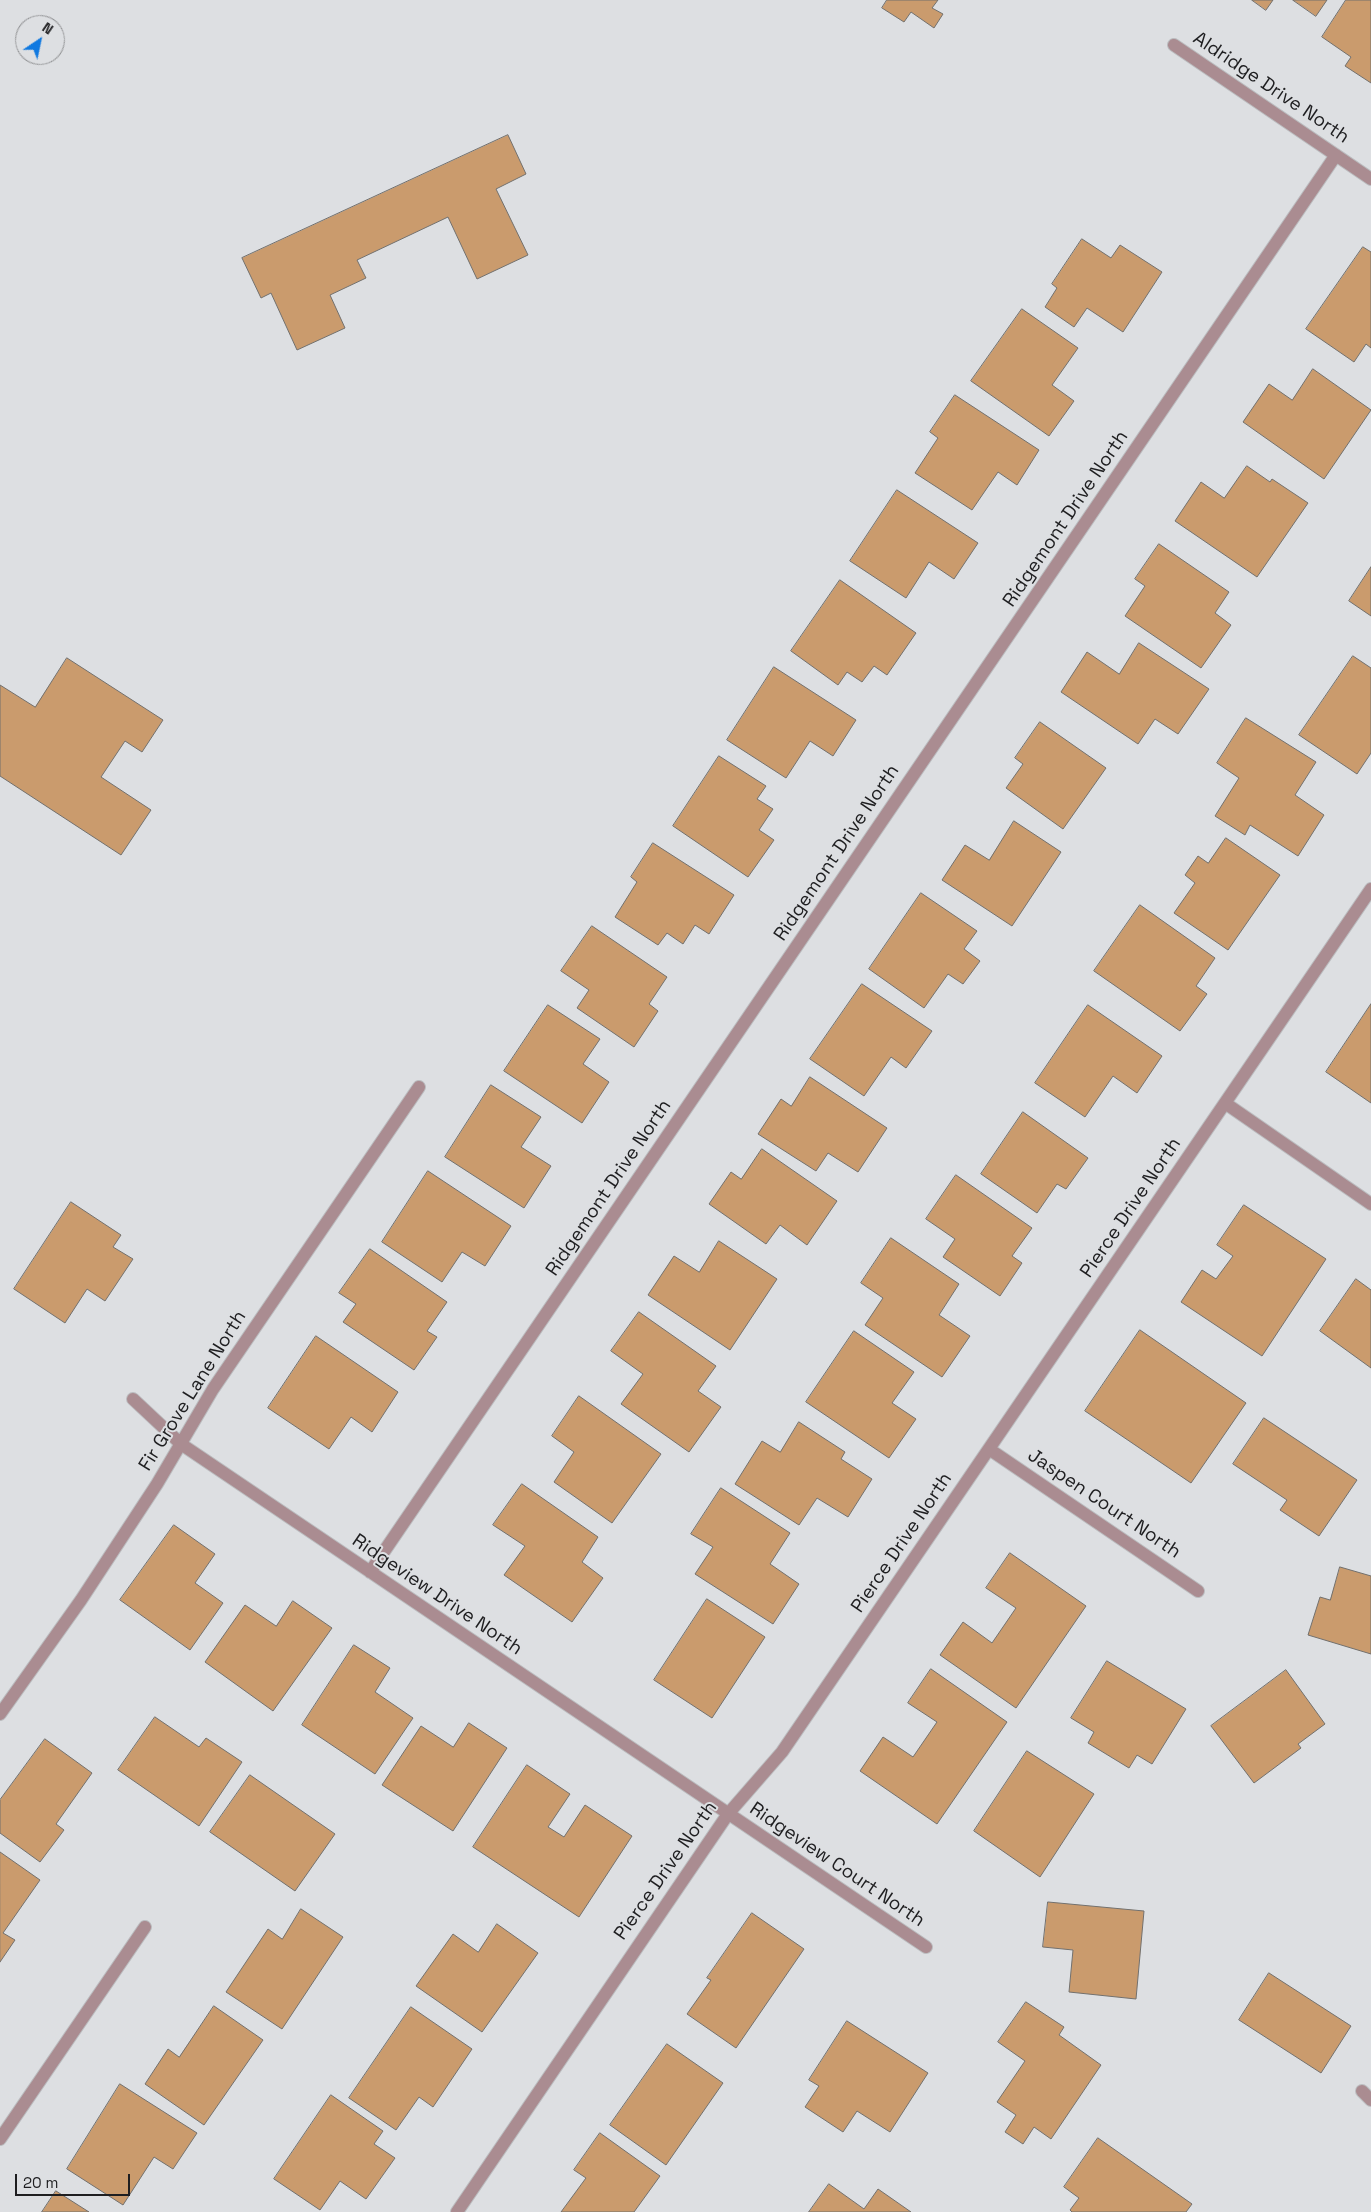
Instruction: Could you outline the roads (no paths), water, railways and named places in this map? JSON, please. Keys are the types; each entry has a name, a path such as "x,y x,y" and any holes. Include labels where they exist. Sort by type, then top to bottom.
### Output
{"street":[{"name":"Aldridge Drive North","path":"1174,45 1371,179"},
{"name":"Ridgemont Drive North","path":"370,1572 1336,155"},
{"name":"Pierce Drive North","path":"457,2212 728,1814 782,1752 1371,888"},
{"name":"Fir Grove Lane North","path":"0,1714 81,1600 158,1484 213,1389 419,1087"},
{"path":"1225,1103 1371,1204"},
{"name":"Ridgeview Drive North","path":"132,1399 181,1444 728,1814"},
{"name":"Jaspen Court North","path":"989,1448 1198,1591"},
{"name":"Ridgeview Court North","path":"728,1814 926,1947"},
{"path":"0,2139 144,1927"}]}
